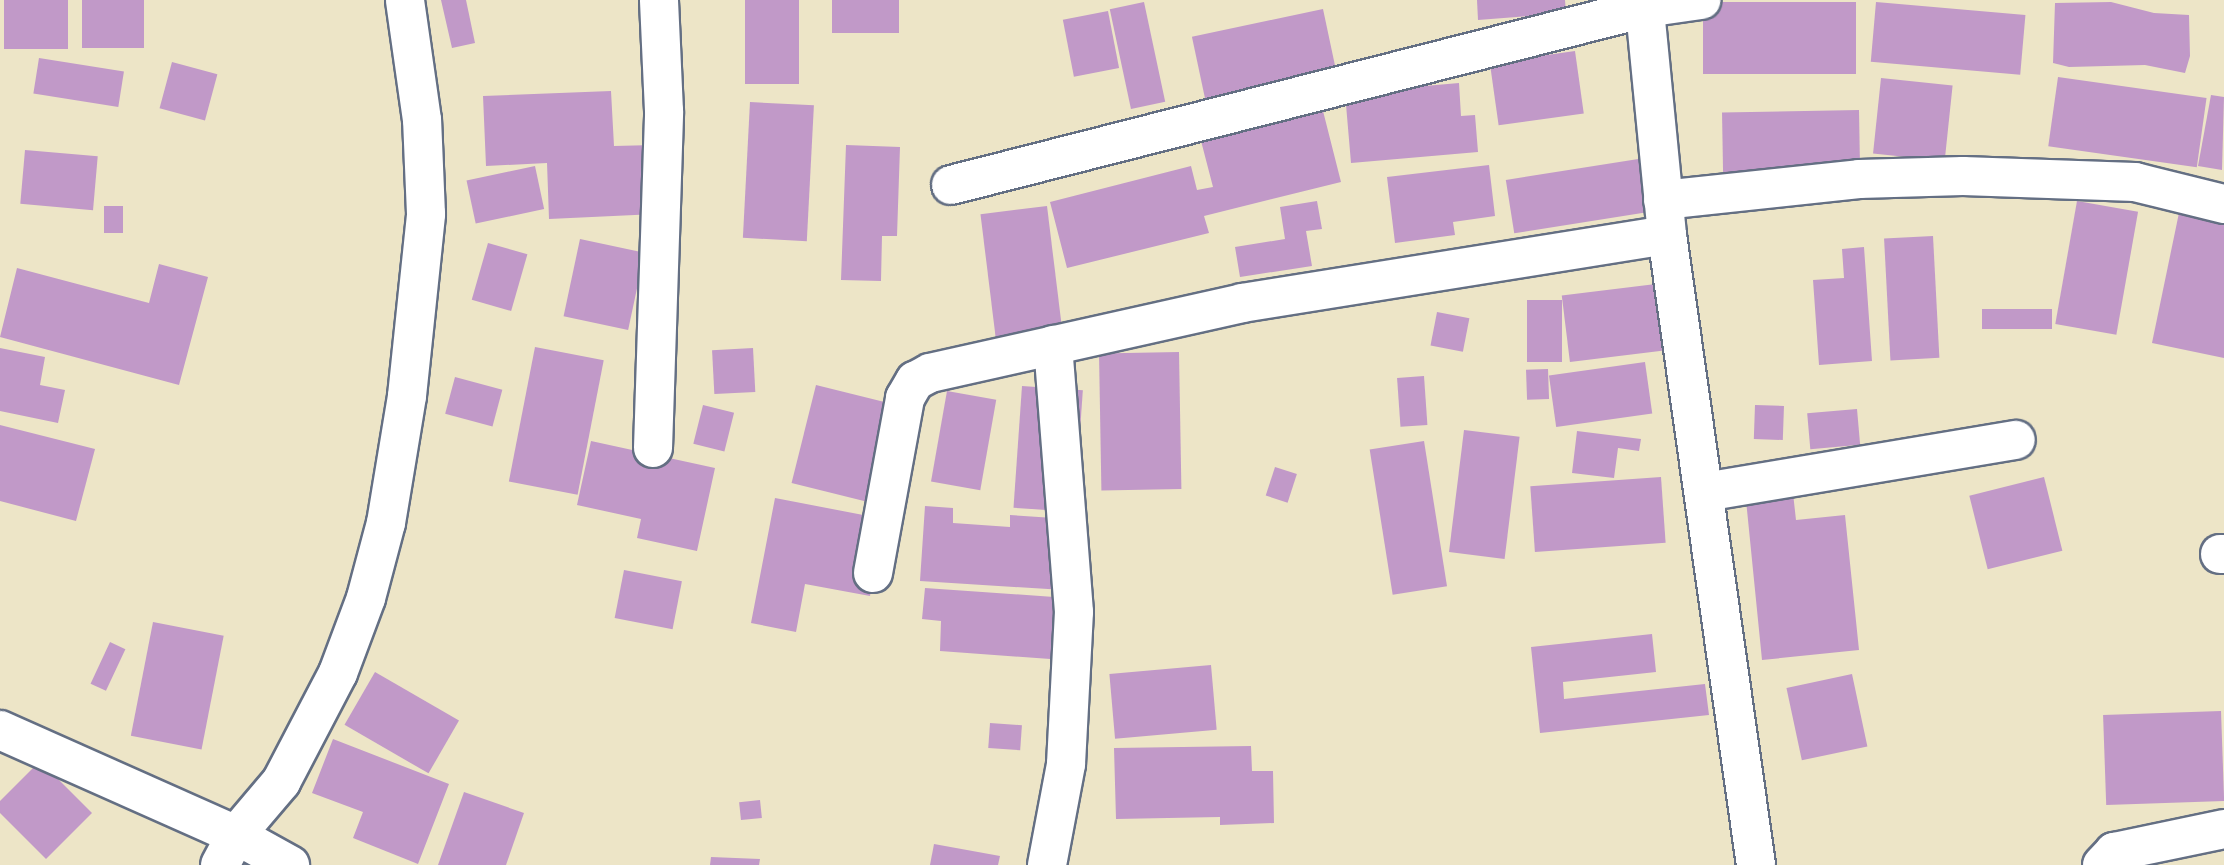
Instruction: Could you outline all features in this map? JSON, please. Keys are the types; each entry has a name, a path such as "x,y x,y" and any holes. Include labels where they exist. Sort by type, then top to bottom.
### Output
{"street":[{"path":"228,850 281,782 338,673 366,598 386,523 407,396 426,214 422,120 405,0"},
{"path":"653,448 664,111 659,0"},
{"path":"951,185 1644,4 1701,0"},
{"path":"1644,4 1665,218 1756,865"},
{"path":"873,573 905,398 915,381 930,373 1242,303 1858,179 1962,176 2135,182 2224,204"},
{"path":"1047,865 1066,764 1074,612 1053,345"},
{"path":"1704,492 2016,440"},
{"path":"0,730 228,850 290,865"},
{"path":"2102,865 2114,852 2224,829"}],"building":[{"path":"4,0 68,0 68,49 4,49"},
{"path":"82,0 144,0 144,48 82,48"},
{"path":"441,0 466,0 475,43 452,48"},
{"path":"745,0 799,0 799,84 745,84"},
{"path":"832,0 899,0 899,33 832,33"},
{"path":"1477,0 1565,0 1566,13 1478,20"},
{"path":"1144,2 1165,102 1131,109 1110,9"},
{"path":"1703,2 1856,2 1856,74 1703,74"},
{"path":"1876,2 2025,15 2020,75 1871,62"},
{"path":"2111,2 2154,13 2189,15 2190,56 2185,73 2145,65 2069,67 2053,63 2055,3"},
{"path":"1323,9 1338,80 1207,108 1192,37"},
{"path":"1108,11 1119,68 1074,77 1063,20"},
{"path":"1575,51 1584,113 1499,125 1490,63"},
{"path":"39,58 124,71 118,107 33,94"},
{"path":"172,62 217,74 205,121 160,108"},
{"path":"2058,77 2207,98 2197,167 2048,146"},
{"path":"1881,78 1953,86 1945,161 1873,154"},
{"path":"1459,83 1461,116 1475,115 1478,152 1351,163 1345,93"},
{"path":"611,91 614,146 654,145 656,214 549,219 547,163 486,166 483,96"},
{"path":"2211,95 2224,97 2222,170 2198,166"},
{"path":"750,102 814,105 807,241 743,238"},
{"path":"1322,107 1341,182 1204,216 1209,233 1067,268 1050,202 1191,166 1197,190 1213,187 1200,137"},
{"path":"1859,110 1860,181 1723,183 1722,112"},
{"path":"846,145 900,147 897,236 882,236 881,281 841,280"},
{"path":"25,150 98,156 93,210 20,204"},
{"path":"1651,157 1659,210 1514,233 1506,180"},
{"path":"1489,165 1495,216 1453,222 1455,235 1395,243 1387,177"},
{"path":"535,166 544,209 476,224 467,181"},
{"path":"1317,201 1322,229 1306,231 1312,266 1240,277 1235,247 1285,239 1280,207"},
{"path":"2077,201 2138,212 2116,335 2055,324"},
{"path":"104,206 123,206 123,233 104,233"},
{"path":"1047,206 1064,348 998,356 980,214"},
{"path":"2180,208 2224,217 2224,358 2152,343"},
{"path":"1933,236 1939,358 1890,360 1884,239"},
{"path":"580,239 645,253 628,330 564,316"},
{"path":"488,243 527,254 511,311 472,300"},
{"path":"1864,247 1872,361 1819,365 1813,280 1844,278 1842,249"},
{"path":"159,264 208,277 179,385 0,337 17,268 149,303"},
{"path":"1664,283 1672,350 1570,362 1562,296"},
{"path":"1527,300 1562,300 1562,362 1527,362"},
{"path":"1982,309 2052,309 2052,329 1982,329"},
{"path":"1437,312 1469,318 1463,352 1431,345"},
{"path":"535,347 604,360 578,495 509,481"},
{"path":"0,348 45,357 40,385 65,390 58,423 0,411"},
{"path":"753,348 755,392 714,394 712,350"},
{"path":"1179,352 1181,489 1101,490 1099,353"},
{"path":"1645,362 1652,413 1556,427 1549,375"},
{"path":"1548,369 1549,399 1527,400 1526,370"},
{"path":"1424,376 1427,425 1400,427 1397,378"},
{"path":"455,377 502,390 492,426 445,414"},
{"path":"816,385 897,405 872,503 792,483"},
{"path":"1022,386 1083,390 1074,512 1013,508"},
{"path":"947,391 996,400 980,490 931,482"},
{"path":"703,405 734,413 724,452 693,444"},
{"path":"1755,405 1784,406 1783,440 1754,439"},
{"path":"1857,409 1860,445 1810,449 1807,413"},
{"path":"0,425 95,449 76,521 0,501"},
{"path":"1464,430 1520,437 1505,559 1449,552"},
{"path":"1577,431 1641,439 1639,451 1618,448 1614,478 1572,473"},
{"path":"591,441 715,468 697,551 637,538 641,519 577,505"},
{"path":"1424,441 1447,586 1393,595 1370,450"},
{"path":"1275,467 1297,474 1288,503 1266,496"},
{"path":"1791,475 1796,520 1845,515 1859,650 1762,660 1744,480"},
{"path":"1661,477 1666,543 1535,552 1530,486"},
{"path":"2044,477 2062,551 1988,569 1969,496"},
{"path":"775,498 884,519 870,596 805,584 796,632 751,623"},
{"path":"925,506 953,508 953,523 1010,527 1010,515 1069,519 1064,590 920,581"},
{"path":"624,570 682,581 673,629 615,618"},
{"path":"925,588 1068,598 1064,660 940,651 941,621 922,619"},
{"path":"153,622 224,636 202,750 131,736"},
{"path":"1652,634 1656,672 1563,682 1564,699 1705,684 1709,715 1540,733 1531,647"},
{"path":"110,642 125,649 106,691 91,684"},
{"path":"1211,665 1217,730 1115,739 1109,674"},
{"path":"375,672 459,720 429,773 344,725"},
{"path":"1852,674 1867,746 1802,760 1786,688"},
{"path":"2221,711 2224,801 2106,805 2103,715"},
{"path":"990,723 1022,725 1020,750 988,748"},
{"path":"333,739 449,784 418,864 353,838 363,812 312,793"},
{"path":"1251,746 1252,771 1273,771 1274,823 1220,825 1220,817 1116,819 1114,748"},
{"path":"40,761 92,813 46,859 0,813 0,801"},
{"path":"464,792 524,813 506,865 438,865"},
{"path":"760,800 762,818 741,820 739,802"},
{"path":"934,844 1000,856 998,865 930,865"},
{"path":"711,857 760,859 759,865 710,865"}]}
